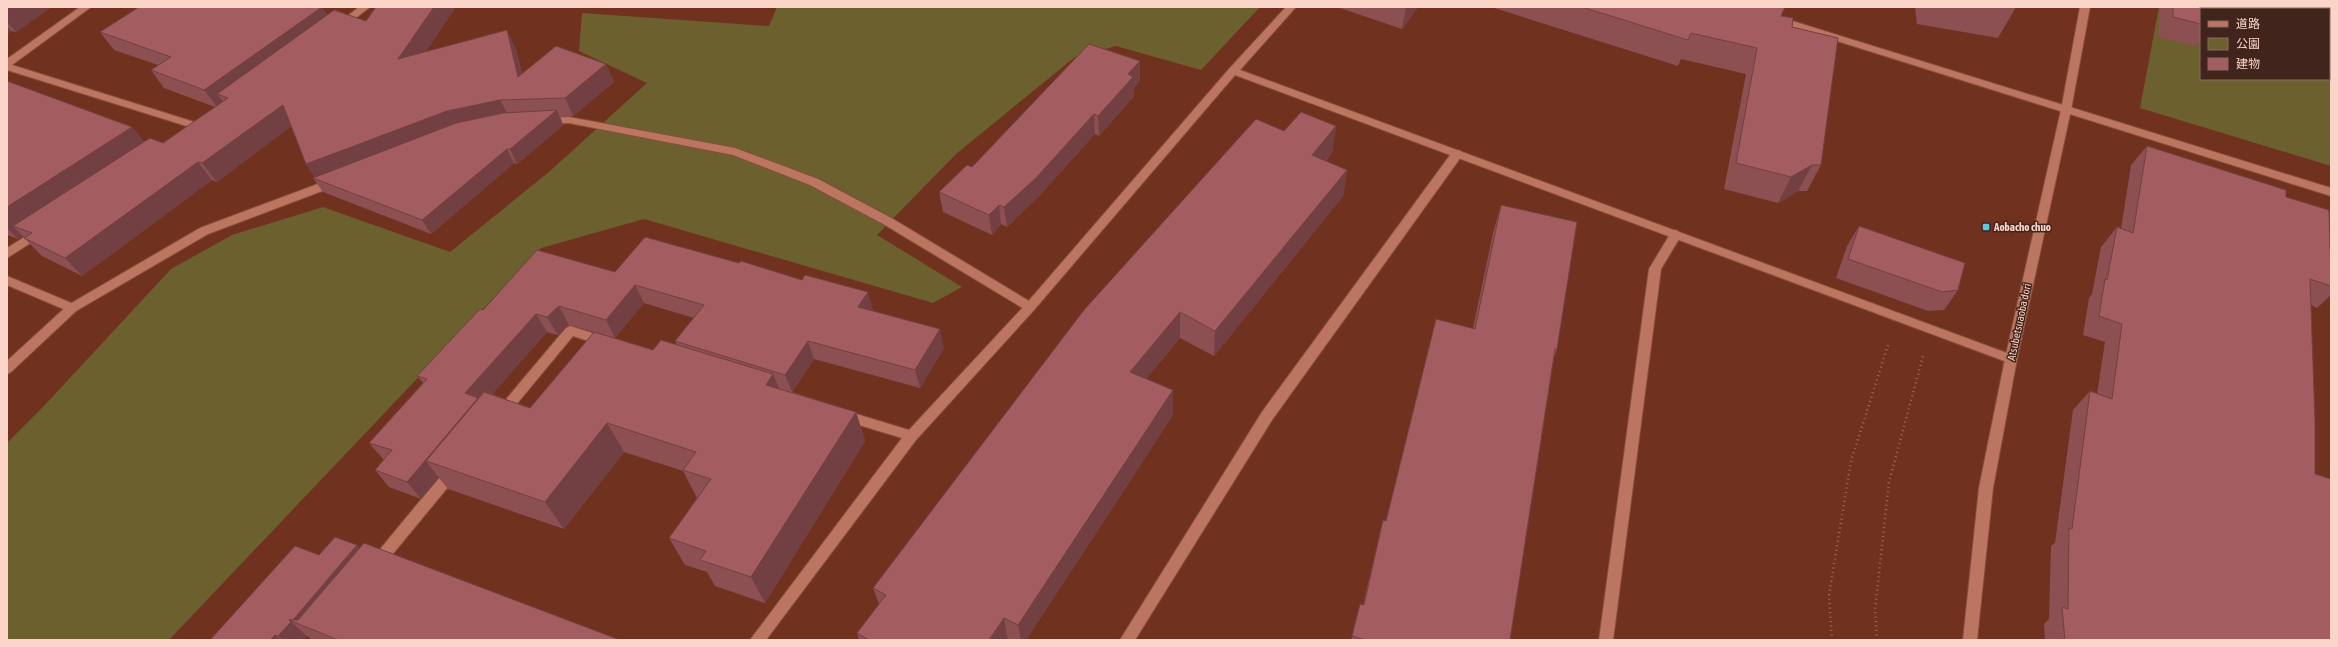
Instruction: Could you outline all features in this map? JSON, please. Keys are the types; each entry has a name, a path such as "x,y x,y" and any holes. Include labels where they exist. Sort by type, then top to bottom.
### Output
{"street":[{"path":"7,66 86,7"},
{"path":"334,31 365,7"},
{"path":"757,640 911,436 1030,307 1233,71 1291,7"},
{"name":"Atsubetsuaoba dori","path":"1970,640 1986,488 2011,358 2066,110 2085,7"},
{"path":"1767,16 2331,192"},
{"path":"7,66 203,125 187,136"},
{"path":"1233,71 2011,358"},
{"path":"532,122 569,120 734,152 814,182 889,222 1030,307"},
{"path":"1127,640 1268,416 1457,154"},
{"path":"7,369 72,308 204,231 344,178"},
{"path":"7,254 47,227"},
{"path":"1606,640 1655,269 1676,234"},
{"path":"7,280 72,308"},
{"path":"494,422 570,331 616,345"},
{"path":"828,410 911,436"},
{"path":"368,573 459,464"}],"path":[{"path":"1832,640 1829,595 1851,461 1890,339"},
{"path":"1877,640 1875,609 1889,482 1924,351"}],"green space":[{"path":"777,7 1260,7 1201,70 1116,46 1075,57 956,154 877,235 962,287 933,303 644,219 541,248 169,640 7,640 7,443 43,407 171,269 232,235 323,207 450,252 550,171 647,83 579,51 582,13 769,26"},
{"path":"2159,7 2331,7 2331,166 2140,108"}],"building":[{"path":"139,7 322,7 204,90 151,70 171,57 100,32"},
{"path":"376,7 434,7 398,59 507,30 518,77 556,46 606,64 565,98 500,100 447,111 306,164 283,105 202,163 198,162 65,258 24,238 32,233 13,226 150,138 163,143 228,98 217,94 334,10 366,21"},
{"path":"1582,7 1785,7 1781,16 1793,18 1792,27 1838,38 1821,165 1812,165 1791,177 1736,163 1757,48 1691,33 1688,40"},
{"path":"2173,7 2211,7 2200,8 2200,24 2173,17"},
{"path":"1089,44 1140,61 1128,74 1133,77 1098,116 1094,114 1036,178 1004,207 999,205 989,215 939,192 967,165 972,167"},
{"path":"7,81 132,127 7,207"},
{"path":"557,110 510,149 507,149 422,220 313,178 456,123 503,113"},
{"path":"1301,112 1336,126 1312,155 1347,170 1215,331 1180,312 1130,372 1173,390 1018,625 1004,618 989,640 869,640 857,633 886,595 873,588 1084,310 1256,119 1284,131"},
{"path":"2147,146 2286,190 2286,197 2329,210 2331,286 2310,279 2315,421 2315,474 2331,479 2331,640 2065,640 2062,607 2068,609 2069,528 2072,529 2090,391 2112,399 2122,324 2099,316 2105,279 2107,280 2117,227 2133,233"},
{"path":"1501,205 1577,222 1557,349 1555,349 1510,640 1365,640 1352,636 1360,604 1364,605 1383,520 1386,521 1436,319 1475,329"},
{"path":"1859,226 1965,263 1958,290 1942,292 1848,259"},
{"path":"645,237 739,263 741,261 802,280 805,275 868,292 858,307 940,329 915,370 808,341 785,375 675,341 704,305 635,285 606,320 559,306 547,317 536,314 465,393 478,398 407,482 375,470 392,450 369,443 427,379 417,376 480,309 483,310 537,250 615,272"},
{"path":"594,332 653,350 661,340 773,374 766,385 856,412 751,577 700,560 706,551 669,538 711,479 683,470 696,452 607,423 545,502 426,461 484,392 530,408"},
{"path":"335,537 357,545 293,620 289,620 291,622 278,636 275,635 270,640 210,640 295,546 319,555"},
{"path":"364,543 620,640 338,640 289,620 298,620"}],"place":[{"name":"Aobacho chuo","path":"1986,227"}]}
